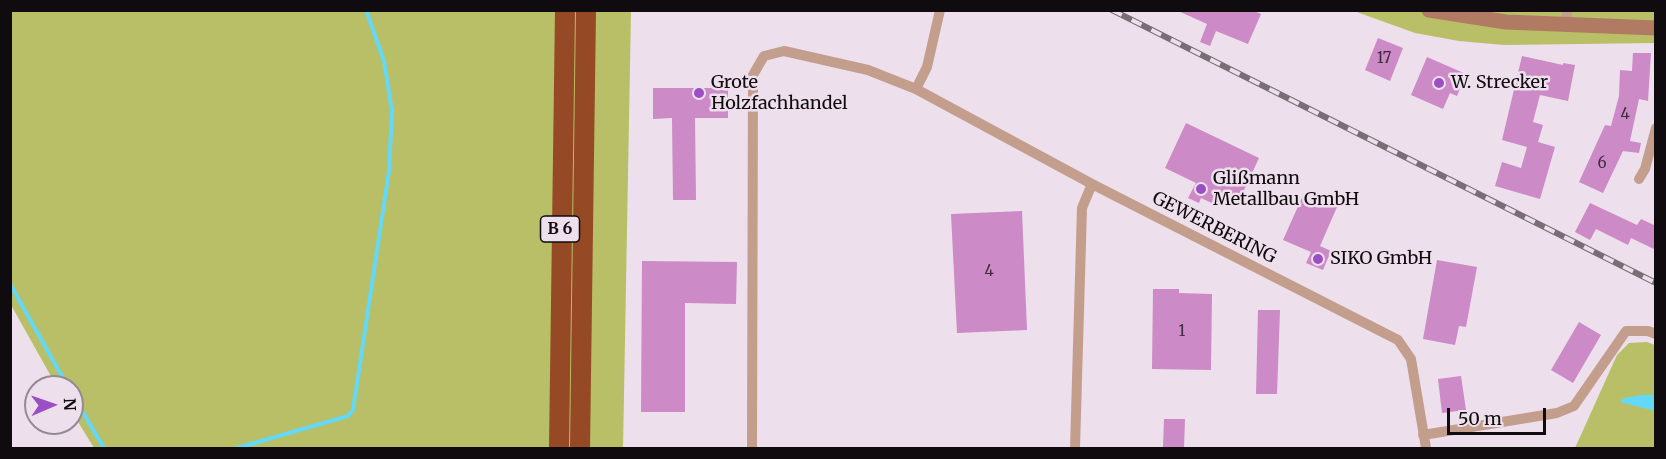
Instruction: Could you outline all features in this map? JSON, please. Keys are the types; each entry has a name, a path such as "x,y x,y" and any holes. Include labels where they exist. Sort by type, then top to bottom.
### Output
{"highway":[{"name":"B 6","path":"559,448 565,10"},
{"name":"B 6","path":"580,448 586,10"}],"main road":[{"path":"1429,10 1506,22 1567,18 1656,28"}],"street":[{"path":"916,89 927,67 940,10"},
{"name":"GEWERBERING","path":"752,448 753,75 764,56 784,51 868,70 916,89 1092,184 1398,340 1411,359 1426,448"},
{"path":"1639,179 1646,169 1656,128"},
{"path":"1075,448 1082,208 1092,184"},
{"path":"1423,435 1557,413 1574,406 1626,331 1648,331 1656,334"}],"green space":[{"path":"10,11 631,11 623,448 94,448 84,432 84,375 50,375 11,305"},
{"path":"1354,11 1655,11 1655,43 1504,45 1459,41 1415,33"},
{"path":"1647,342 1655,345 1655,448 1575,448 1617,355 1629,343"}],"water":[{"path":"1655,395 1655,411 1620,402 1624,398"}],"building":[{"path":"1176,10 1252,10 1261,14 1248,44 1216,31 1210,46 1200,42 1207,24"},
{"path":"1378,38 1403,48 1390,81 1365,70"},
{"path":"1633,53 1651,53 1648,101 1639,99 1630,141 1641,143 1639,153 1623,151 1603,193 1579,182 1605,125 1611,126 1619,96 1620,70 1632,71"},
{"path":"1522,56 1563,65 1563,63 1575,65 1568,101 1540,95 1533,122 1543,125 1538,142 1555,147 1540,199 1495,186 1502,162 1521,168 1527,147 1502,140"},
{"name":"W. Strecker","path":"1427,57 1466,74 1457,96 1450,93 1443,109 1411,95"},
{"path":"653,88 728,88 728,118 695,118 696,200 673,200 672,118 653,119"},
{"path":"1186,123 1259,158 1238,203 1223,196 1218,206 1201,198 1199,203 1188,198 1196,183 1165,168"},
{"path":"1304,193 1337,207 1320,246 1331,251 1323,270 1306,263 1311,252 1283,240"},
{"path":"1590,203 1637,225 1641,219 1656,226 1656,250 1631,238 1628,245 1596,229 1590,240 1575,232"},
{"path":"1022,211 1027,330 957,333 951,214"},
{"path":"1437,260 1477,267 1466,327 1459,326 1455,345 1423,339"},
{"path":"642,261 737,262 736,304 685,303 685,412 641,412"},
{"path":"1153,289 1179,289 1179,293 1212,294 1211,370 1152,369"},
{"path":"1258,310 1280,310 1277,394 1256,394"},
{"path":"1579,322 1601,335 1573,383 1551,370"},
{"path":"1461,376 1466,410 1442,413 1438,379"},
{"path":"1164,419 1185,419 1184,448 1163,447"}],"waterway":[{"path":"237,448 348,416 353,410 389,171 392,111 384,61 366,10"},
{"path":"10,284 61,375"},
{"path":"84,414 104,448"}],"railway":[{"path":"1112,10 1656,283"}],"place":[{"name":"W. Strecker","path":"1439,83"},
{"name":"Grote Holzfachhandel","path":"699,93"},
{"name":"Glißmann Metallbau GmbH","path":"1201,189"},
{"name":"SIKO GmbH","path":"1318,259"}]}
